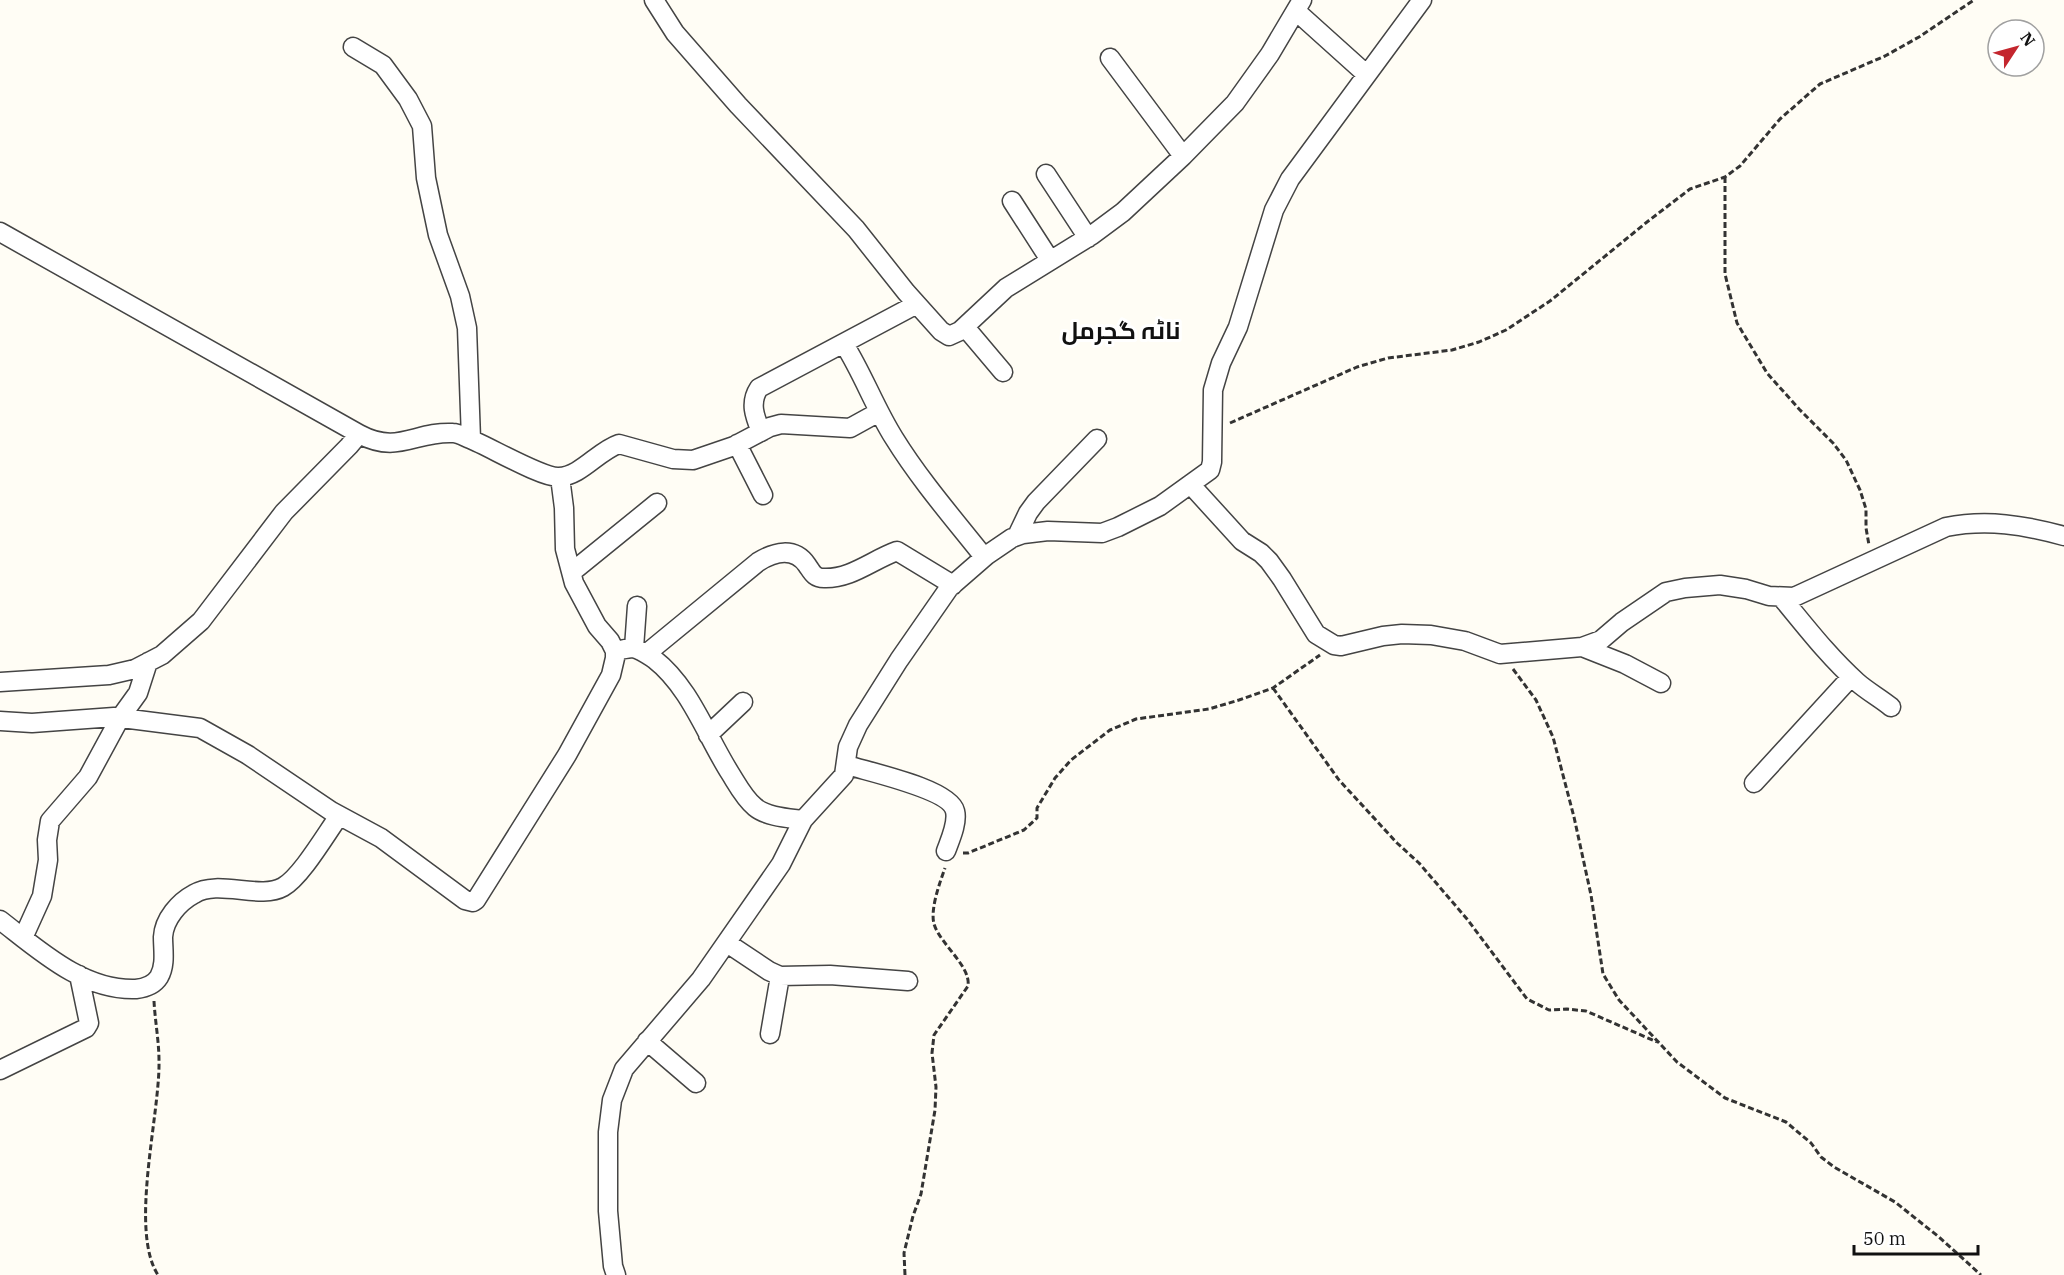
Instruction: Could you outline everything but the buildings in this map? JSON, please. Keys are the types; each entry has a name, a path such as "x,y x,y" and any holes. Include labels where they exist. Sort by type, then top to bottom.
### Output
{"street":[{"path":"654,0 675,33 730,96 856,230 941,332 957,332 1004,372"},
{"path":"615,1275 608,1211 608,1132 612,1100 624,1069 701,979 781,864 803,820 844,775 848,747 874,698 917,632 953,585 984,557 1017,536 1048,531 1102,533 1134,520 1191,485 1210,470 1213,390 1221,363 1238,327 1274,210 1290,179 1422,0"},
{"path":"957,332 1000,294 1050,260 1088,238 1123,212 1184,156 1234,103 1270,54 1299,6 1366,74"},
{"path":"353,47 383,65 408,99 422,126 426,178 438,236 460,296 467,328 471,439"},
{"path":"1110,58 1184,156"},
{"path":"1046,174 1088,238"},
{"path":"1012,201 1050,260"},
{"path":"0,232 358,434 371,441 385,444 454,433 546,475 560,477 573,472 619,444 654,455 693,460 737,444 781,424 850,428 879,412"},
{"path":"761,432 753,408 754,395 759,388 917,304"},
{"path":"844,344 856,363 879,412 912,465 984,557"},
{"path":"0,681 109,675 135,669 162,655 201,621 284,512 358,434"},
{"path":"1017,536 1036,502 1096,439"},
{"path":"737,444 763,495"},
{"path":"0,721 32,723 120,718 200,728 248,755 339,816 381,838 465,900 473,902 567,755 611,675 615,651 587,610 574,583 566,549 560,477"},
{"path":"1191,485 1242,541 1269,561 1316,634 1334,645 1341,646 1383,636 1431,635 1465,641 1500,654 1582,648 1600,639 1666,592 1720,585 1782,598 1794,597 1946,527 1968,523 2030,526 2064,536"},
{"path":"572,572 657,502"},
{"path":"615,651 640,651 758,562 777,552 790,553 805,562 814,576 822,578 852,572 897,551 953,585"},
{"path":"1782,598 1851,677 1891,707"},
{"path":"637,606 640,651 674,678 692,705 717,754 737,784 756,808 776,816 803,820"},
{"path":"1582,648 1626,664 1661,683"},
{"path":"23,938 42,896 48,860 47,840 50,821 88,777 120,718 138,693 148,662"},
{"path":"1754,783 1851,677"},
{"path":"708,735 743,702"},
{"path":"847,765 932,790 952,803 956,812 946,851"},
{"path":"0,920 50,959 78,975 103,984 124,988 142,988 152,985 159,976 164,962 163,933 169,918 180,904 196,892 222,888 273,892 285,886 299,872 339,816"},
{"path":"727,943 780,976 830,975 908,981"},
{"path":"0,1070 86,1028 89,1023 78,975"},
{"path":"770,1034 780,976"},
{"path":"647,1041 696,1083"}],"path":[{"path":"1212,432 1357,367 1388,358 1452,350 1479,342 1506,330 1550,301 1690,189 1725,177 1740,166 1780,119 1820,84 1885,56 1974,0"},
{"path":"1725,177 1725,274 1737,323 1767,373 1799,410 1833,443 1846,460 1866,509 1869,549 1874,559"},
{"path":"905,1275 904,1253 921,1194 935,1110 936,1087 932,1053 934,1035 968,986 969,980 960,962 943,943 934,922 937,893 946,866 946,851 968,853 1024,830 1037,818 1037,808 1055,778 1071,760 1110,730 1136,718 1209,709 1273,688 1334,645"},
{"path":"1500,654 1536,700 1553,737 1574,816 1589,886 1603,974 1619,1000 1677,1062 1725,1098 1786,1122 1834,1167 1894,1202 1982,1275"},
{"path":"1273,688 1339,780 1397,843 1419,863 1467,919 1527,999 1549,1010 1586,1011 1658,1042"},
{"path":"152,985 159,1062 148,1170 146,1223 147,1247 153,1268 158,1275"}],"district":[{"name":"ناٹہ گجرمل","path":"1121,331"}]}
